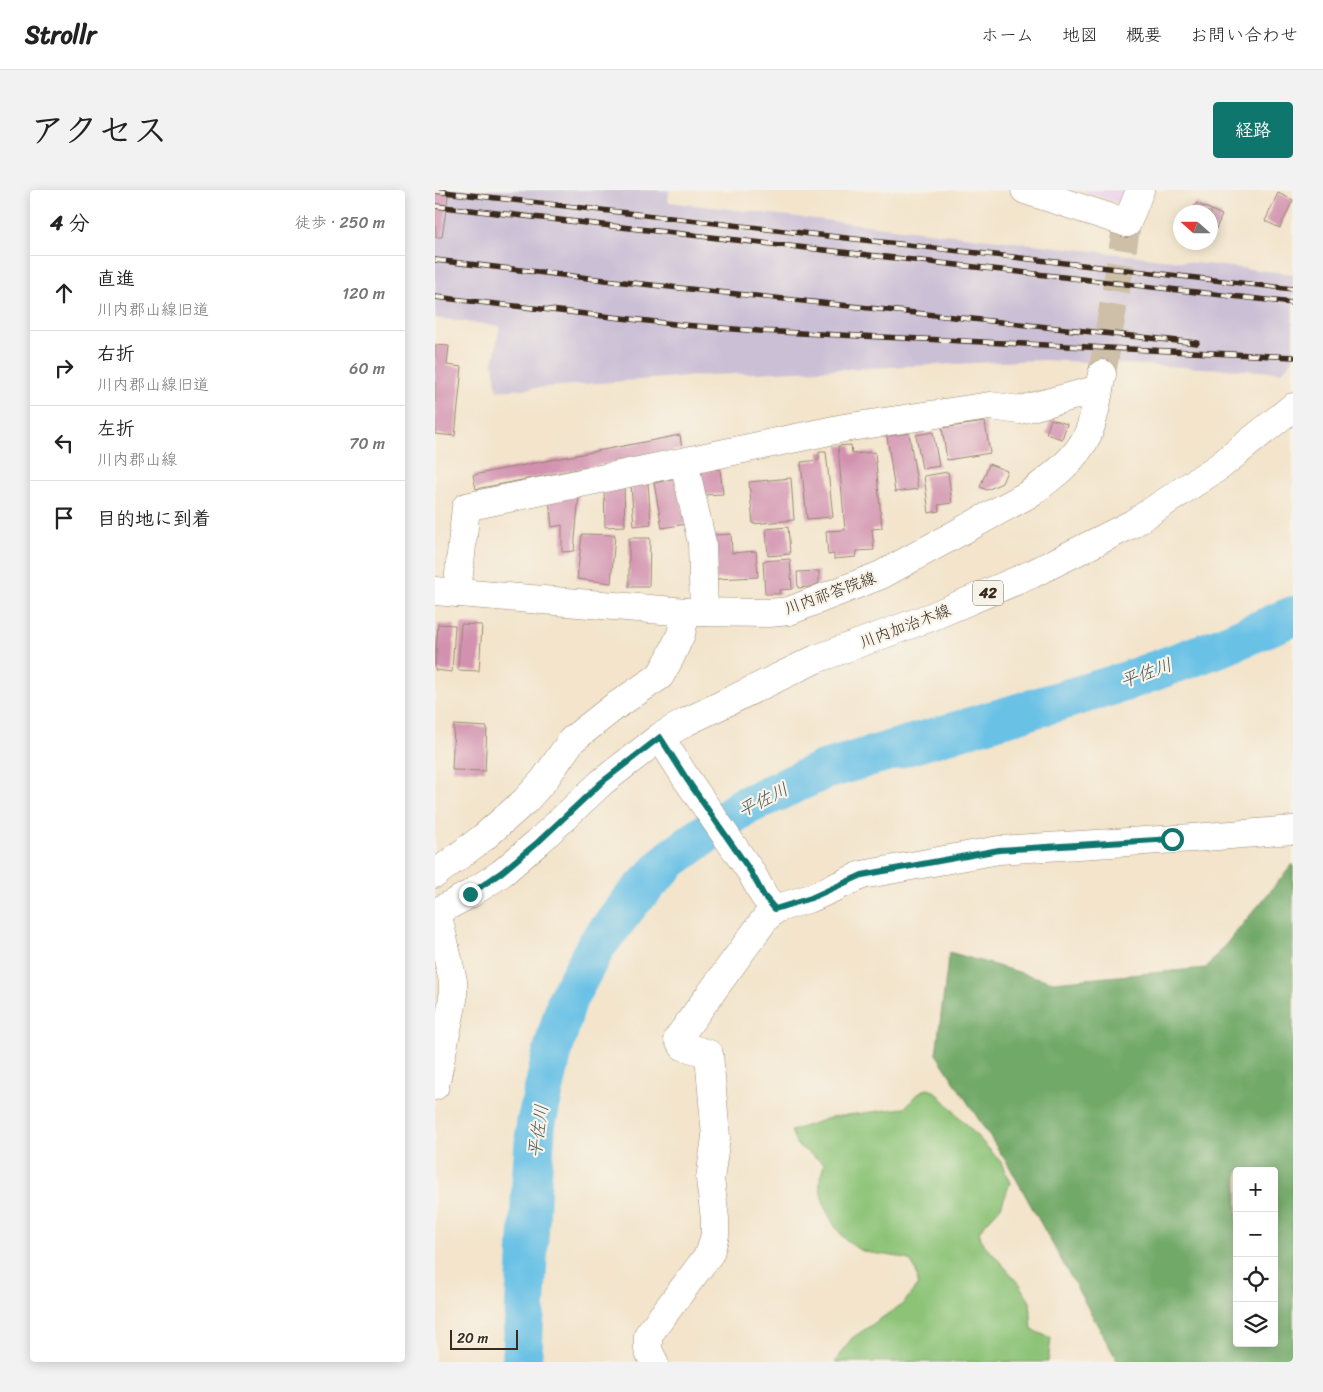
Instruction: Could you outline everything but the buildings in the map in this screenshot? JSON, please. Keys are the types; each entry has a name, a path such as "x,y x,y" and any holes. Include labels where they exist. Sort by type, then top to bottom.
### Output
{"street":[{"path":"1025,190 1127,223 1140,190"},
{"name":"川内祁答院線","path":"446,592 695,612 769,613 789,610 881,575 1029,494 1051,478 1073,457 1087,434 1100,382 1020,410 990,406 854,426 684,462"},
{"name":"川内加治木線","path":"436,912 470,894 502,872 538,842 602,782 660,737 686,722 816,659 931,618 1032,574 1131,524 1220,466 1293,407"},
{"path":"435,874 485,838 525,801 544,780 572,740 614,707 660,676 681,634 695,612 702,543 684,462 466,508 446,592"},
{"path":"660,737 751,872 764,896 775,909"},
{"path":"654,1362 648,1350 648,1335 710,1253 715,1235 710,1179 716,1137 709,1054 683,1046 678,1038 765,919 775,909 811,898 862,875 999,850 1293,830"},
{"path":"435,1086 453,1000 453,981 436,912"}],"shaded area":[{"path":"435,190 669,190 668,202 1293,274 1293,360 1282,372 1043,360 690,376 497,391 493,363 500,326 435,318"},
{"path":"1079,190 1125,190 1120,203"}],"green space":[{"path":"1293,864 1293,1362 1118,1362 1009,1166 936,1054 949,952 1053,982 1206,968"},
{"path":"928,1089 936,1092 1001,1162 1010,1183 1001,1207 979,1231 982,1242 1020,1284 1030,1302 1032,1330 1051,1338 1048,1362 835,1362 852,1338 904,1303 918,1284 917,1277 911,1262 908,1260 866,1252 848,1242 841,1234 829,1216 822,1196 820,1183 824,1163 797,1145 791,1131 832,1117 904,1108 921,1091"}],"waterway":[{"name":"平佐川","path":"522,1362 536,1124 567,1000 596,946 632,900 671,859 743,807 824,770 1124,682 1223,646 1293,616"}],"tunnel":[{"path":"1102,374 1127,223"}],"railway":[{"path":"435,191 1293,289"},
{"path":"435,206 1293,303"},
{"path":"435,260 1197,343"},
{"path":"435,297 683,325 759,331 1293,357"}],"route":[{"path":"470,894 502,872 538,842 602,782 660,737 751,872 764,896 775,909 811,898 862,875 999,850 1172,839"}]}
